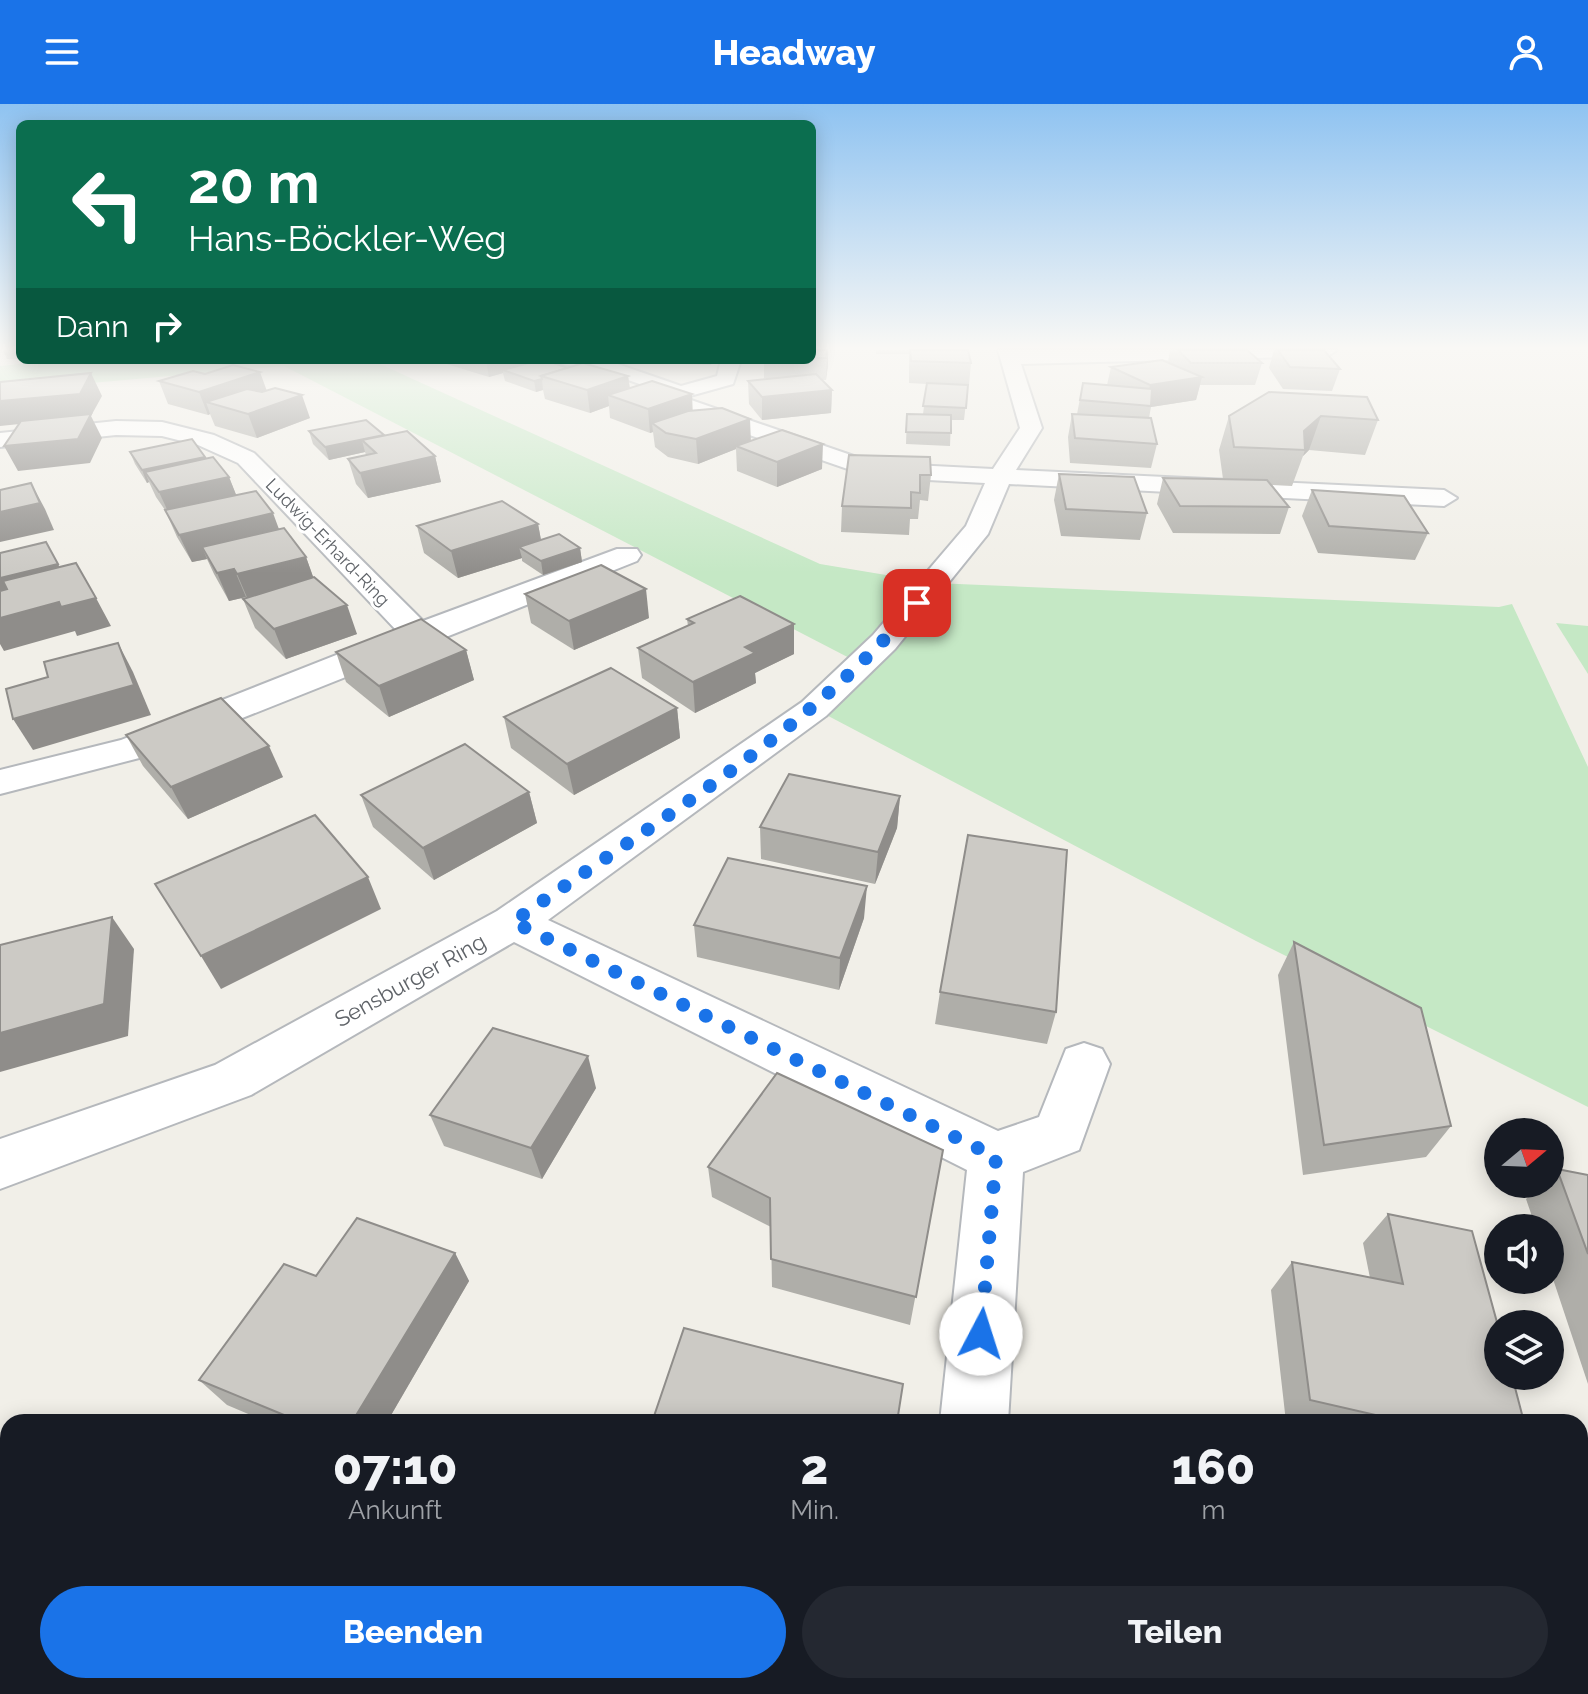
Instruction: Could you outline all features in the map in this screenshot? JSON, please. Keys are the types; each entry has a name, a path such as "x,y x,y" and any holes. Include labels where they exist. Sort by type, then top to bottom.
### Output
{"street":[{"path":"740,424 871,470 1444,498"},
{"name":"Sensburger Ring","path":"0,1164 233,1080 513,922 814,709 884,642 978,528 1000,476 1031,428 1030,424"},
{"name":"Ludwig-Erhard-Ring","path":"0,440 116,428 162,429 206,440 246,458 418,634"},
{"path":"0,782 134,748 418,634 627,555"},
{"path":"513,922 996,1157 1060,1133 1084,1064"},
{"path":"975,1414 996,1157"}],"green space":[{"path":"397,424 512,424 820,564 934,583 1499,607 1512,604 1588,767 1588,1107 1256,941 815,709 861,664"},
{"path":"1556,623 1588,626 1588,674"}],"building":[{"path":"19,424 86,424 78,439 4,446"},
{"path":"344,424 371,424 384,435 325,447 309,431"},
{"path":"654,424 736,424 696,439 666,433"},
{"path":"906,424 951,424 951,433 906,432"},
{"path":"1073,424 1152,424 1157,444 1075,438"},
{"path":"1230,424 1312,424 1304,431 1305,450 1234,447"},
{"path":"782,430 823,444 777,462 736,446"},
{"path":"407,431 435,456 360,473 348,459 376,453 362,440"},
{"path":"192,439 205,457 142,470 130,452"},
{"path":"849,455 930,457 931,475 920,475 920,493 911,492 911,508 842,506"},
{"path":"213,457 229,477 159,492 145,472"},
{"path":"1059,474 1134,477 1147,513 1066,509"},
{"path":"1163,478 1267,480 1289,507 1180,506"},
{"path":"31,483 40,503 0,512 0,490"},
{"path":"1312,490 1404,496 1428,533 1329,526"},
{"path":"256,491 273,513 179,535 165,510"},
{"path":"502,501 538,524 451,551 417,526"},
{"path":"284,528 306,557 237,574 234,569 217,573 202,547"},
{"path":"559,534 580,548 541,561 519,547"},
{"path":"46,542 58,564 0,578 0,553"},
{"path":"76,563 96,598 61,607 59,602 0,618 0,591 7,589 3,581"},
{"path":"601,565 646,589 569,621 525,594"},
{"path":"314,577 347,605 274,629 243,599"},
{"path":"740,596 794,624 745,647 755,653 693,682 638,648 694,623 687,619"},
{"path":"421,619 466,650 379,686 336,652"},
{"path":"118,643 134,685 13,719 6,689 48,677 44,662"},
{"path":"611,668 677,708 567,764 504,717"},
{"path":"221,698 269,746 171,787 126,735"},
{"path":"465,744 529,792 423,848 361,795"},
{"path":"789,774 900,796 878,852 760,827"},
{"path":"315,815 368,877 201,956 155,884"},
{"path":"968,835 1067,850 1056,1012 940,992"},
{"path":"728,858 867,886 840,958 694,925"},
{"path":"112,917 104,1004 0,1033 0,945"},
{"path":"1294,942 1421,1008 1451,1126 1324,1145"},
{"path":"493,1028 588,1056 531,1148 430,1115"},
{"path":"777,1073 943,1150 916,1297 771,1259 770,1198 708,1167"},
{"path":"1564,1170 1588,1175 1588,1254 1564,1188"},
{"path":"1388,1214 1472,1231 1484,1275 1484,1294 1489,1294 1494,1310 1484,1310 1484,1390 1516,1390 1522,1414 1371,1414 1310,1400 1292,1262 1403,1284"},
{"path":"357,1218 455,1253 357,1414 282,1414 199,1380 284,1264 316,1276"},
{"path":"684,1328 903,1384 898,1414 655,1414"}],"route":[{"path":"917,603 884,642 814,709 513,922 996,1157 981,1334"}]}
